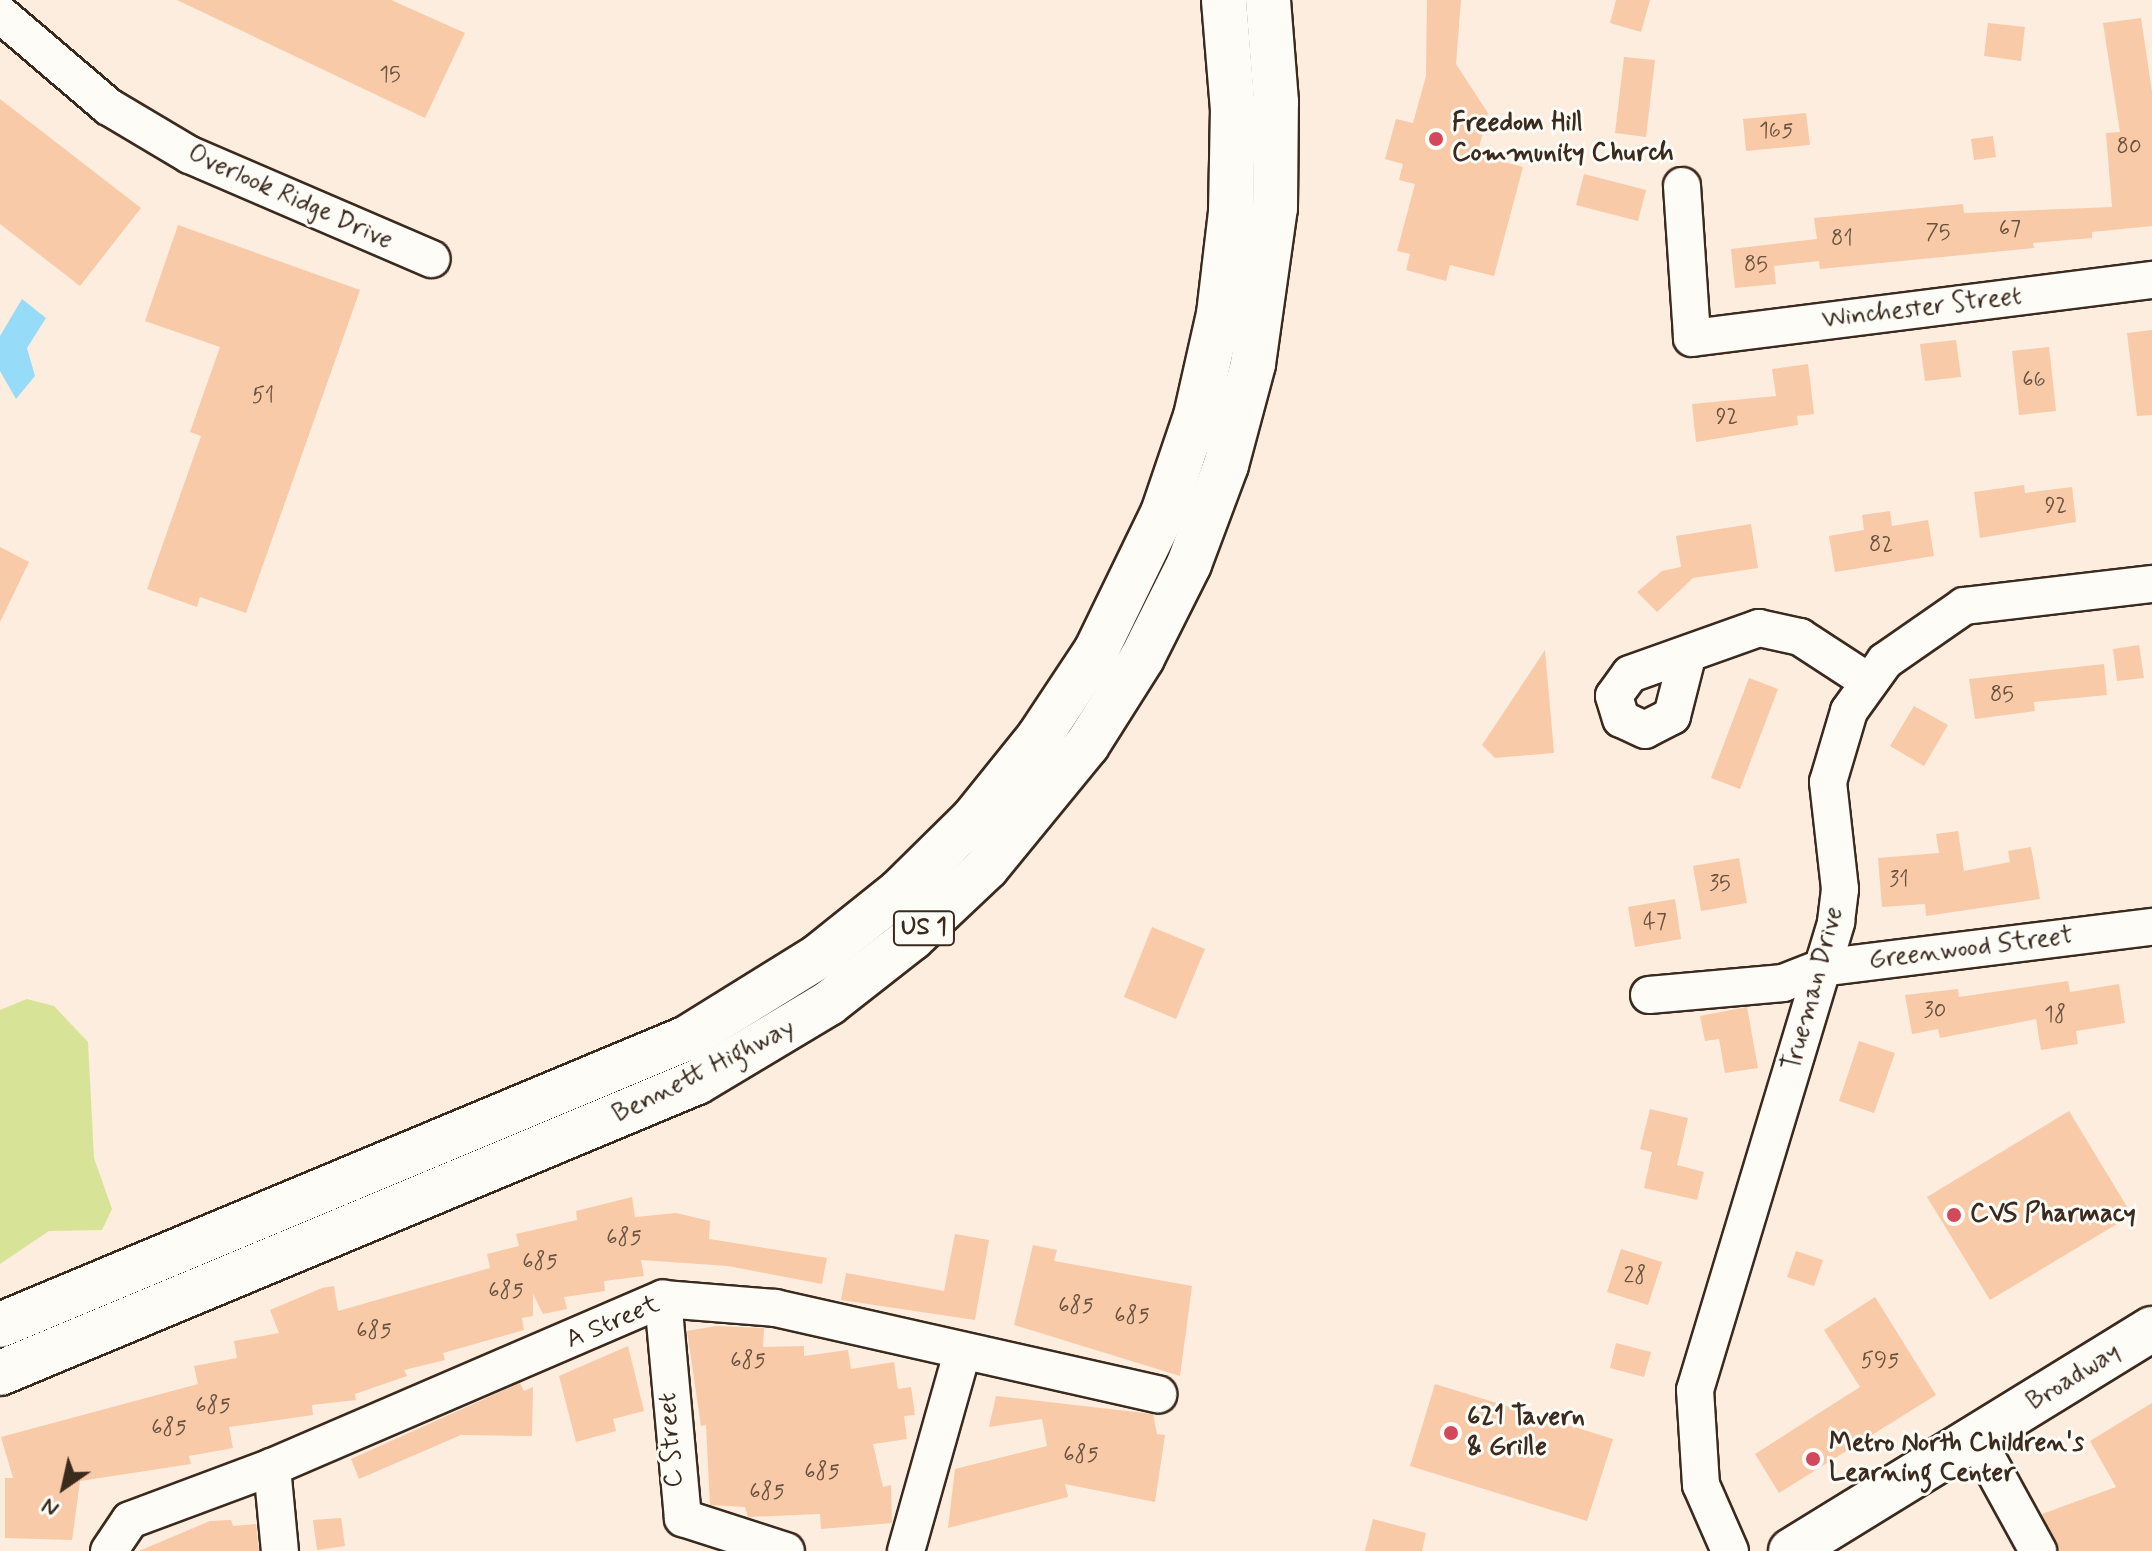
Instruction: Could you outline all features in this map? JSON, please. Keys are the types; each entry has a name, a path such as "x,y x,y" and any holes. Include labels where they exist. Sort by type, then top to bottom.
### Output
{"main road":[{"name":"Bennett Highway","path":"0,1325 687,1038 829,949 973,819 1039,737 1102,640 1163,513 1196,416 1219,314 1231,212 1233,110 1224,0"},
{"name":"Bennett Highway","path":"0,1373 697,1082 829,1003 912,938 987,867 1079,756 1142,658 1189,564 1226,465 1256,352 1275,208 1276,102 1268,0"},
{"name":"Broadway","path":"1791,1551 2152,1329"}],"street":[{"path":"0,11 5,0"},
{"name":"Overlook Ridge Drive","path":"0,11 73,80 143,128 245,183 432,259"},
{"name":"Winchester Street","path":"1682,186 1692,338 2152,280"},
{"name":"Trueman Drive","path":"1730,1551 1701,1485 1695,1390 1821,968 1840,889 1828,782 1834,745 1869,682 1885,661 1964,606 2152,584"},
{"path":"1687,657 1735,635 1779,628 1828,652 1869,682"},
{"name":"Greenwood Street","path":"1649,995 1783,983 1821,968 2152,927"},
{"name":"A Street","path":"109,1551 130,1520 272,1467 663,1299 775,1308 962,1353 1158,1394"},
{"name":"C Street","path":"663,1299 677,1505 683,1518 786,1551"},
{"path":"906,1551 962,1353"},
{"path":"1976,1438 2038,1551"},
{"path":"272,1467 280,1551"}],"green space":[{"path":"27,999 54,1006 88,1042 94,1158 112,1209 102,1230 49,1231 0,1264 0,1010"}],"water":[{"path":"22,299 46,318 27,348 35,376 16,399 0,371 0,336"}],"building":[{"path":"177,0 391,0 465,33 425,118"},
{"name":"Freedom Hill Community Church","path":"1427,0 1461,0 1456,64 1488,113 1477,155 1523,167 1494,276 1450,265 1446,281 1406,270 1410,254 1397,251 1415,184 1399,180 1403,164 1385,159 1396,119 1413,123 1426,76"},
{"path":"1616,0 1650,0 1641,32 1610,23"},
{"path":"2141,18 2152,92 2152,226 2092,232 2092,238 2033,243 2034,248 1820,269 1819,261 1774,266 1776,284 1735,288 1731,249 1817,239 1814,218 1963,204 1964,213 2112,207 2106,133 2120,132 2103,23"},
{"path":"1988,23 2025,27 2021,61 1984,56"},
{"path":"1624,57 1655,60 1646,137 1615,133"},
{"path":"0,99 141,208 80,286 0,224"},
{"path":"1806,113 1810,145 1746,151 1743,119"},
{"path":"1993,136 1996,157 1974,160 1971,139"},
{"path":"1584,174 1646,190 1638,221 1576,205"},
{"path":"178,225 360,290 246,613 200,597 197,607 147,589 201,436 190,432 220,347 145,321"},
{"path":"2152,330 2152,415 2137,416 2127,333"},
{"path":"1956,340 1961,377 1925,381 1920,344"},
{"path":"2049,347 2056,411 2019,415 2012,351"},
{"path":"1808,364 1814,414 1797,416 1798,425 1696,442 1692,404 1776,396 1772,369"},
{"path":"2024,485 2025,493 2072,487 2076,522 1980,538 1974,492"},
{"path":"1890,511 1892,526 1928,520 1934,556 1835,572 1829,536 1864,530 1862,515"},
{"path":"1751,524 1758,568 1693,578 1657,612 1637,592 1662,571 1681,567 1676,536"},
{"path":"0,547 29,562 0,622"},
{"path":"2139,645 2144,678 2117,681 2113,649"},
{"path":"1545,650 1554,753 1495,758 1482,745"},
{"path":"2104,664 2107,695 2034,702 2035,711 1975,719 1969,679"},
{"path":"1749,678 1778,689 1740,789 1711,778"},
{"path":"1914,706 1948,725 1924,766 1890,746"},
{"path":"1958,831 1964,871 2010,862 2008,851 2031,847 2040,899 1926,916 1925,904 1882,907 1878,858 1939,853 1936,834"},
{"path":"1739,858 1747,903 1701,911 1693,866"},
{"path":"1675,899 1681,939 1635,947 1628,907"},
{"path":"1152,927 1205,949 1176,1019 1124,997"},
{"path":"2068,981 2070,992 2119,984 2125,1023 2076,1031 2078,1044 2041,1050 2036,1019 1940,1038 1938,1029 1912,1034 1905,995 1958,989 1959,997"},
{"path":"1747,1007 1758,1068 1725,1073 1719,1039 1705,1041 1700,1016"},
{"path":"1859,1041 1895,1053 1874,1113 1839,1101"},
{"path":"1650,1109 1688,1118 1677,1165 1704,1172 1697,1200 1644,1188 1652,1152 1640,1149"},
{"path":"2069,1111 2132,1215 1990,1300 1927,1197"},
{"path":"632,1197 635,1217 676,1213 710,1221 709,1239 827,1258 822,1284 728,1266 641,1260 644,1276 604,1281 605,1291 564,1297 567,1309 543,1314 533,1294 533,1316 522,1318 524,1330 443,1353 445,1360 404,1370 407,1376 355,1394 356,1400 312,1405 313,1415 229,1427 233,1448 189,1456 191,1464 80,1481 72,1540 5,1538 5,1478 13,1478 1,1437 198,1384 194,1366 237,1358 234,1341 279,1333 270,1310 322,1288 334,1286 338,1311 490,1268 487,1254 519,1246 516,1234 577,1220 576,1211"},
{"path":"955,1234 989,1240 975,1320 841,1300 846,1273 944,1291"},
{"path":"1033,1245 1057,1250 1054,1261 1192,1286 1180,1376 1014,1325"},
{"path":"1621,1249 1662,1262 1648,1305 1607,1292"},
{"path":"1796,1251 1823,1260 1814,1286 1787,1277"},
{"path":"1875,1297 1936,1395 1779,1493 1755,1454 1860,1387 1824,1330"},
{"path":"716,1326 764,1328 763,1347 804,1346 804,1356 848,1350 851,1369 894,1362 898,1389 911,1387 915,1415 904,1416 907,1439 873,1444 883,1487 891,1485 892,1523 821,1529 820,1514 748,1517 745,1507 710,1505 706,1425 701,1426 687,1331"},
{"path":"1616,1343 1651,1352 1644,1377 1610,1368"},
{"path":"628,1346 644,1411 613,1419 616,1431 576,1442 559,1376"},
{"path":"520,1383 524,1391 533,1387 532,1436 461,1435 359,1479 351,1459"},
{"path":"1435,1384 1613,1439 1587,1521 1410,1466"},
{"path":"996,1396 1153,1414 1157,1434 1165,1435 1155,1502 1065,1484 1068,1497 948,1528 955,1469 1047,1446 1042,1419 989,1427"},
{"path":"2152,1403 2152,1551 2059,1551 2042,1514 2116,1487 2090,1441"},
{"path":"341,1518 345,1546 317,1550 313,1520"},
{"path":"1373,1519 1426,1533 1422,1551 1365,1551"},
{"path":"231,1520 233,1526 256,1524 259,1551 139,1551 210,1521"}],"place":[{"name":"Freedom Hill Community Church","path":"1436,139"},
{"name":"CVS Pharmacy","path":"1954,1215"},
{"name":"621 Tavern & Grille","path":"1451,1433"},
{"name":"Metro North Children's Learning Center","path":"1813,1459"}]}
